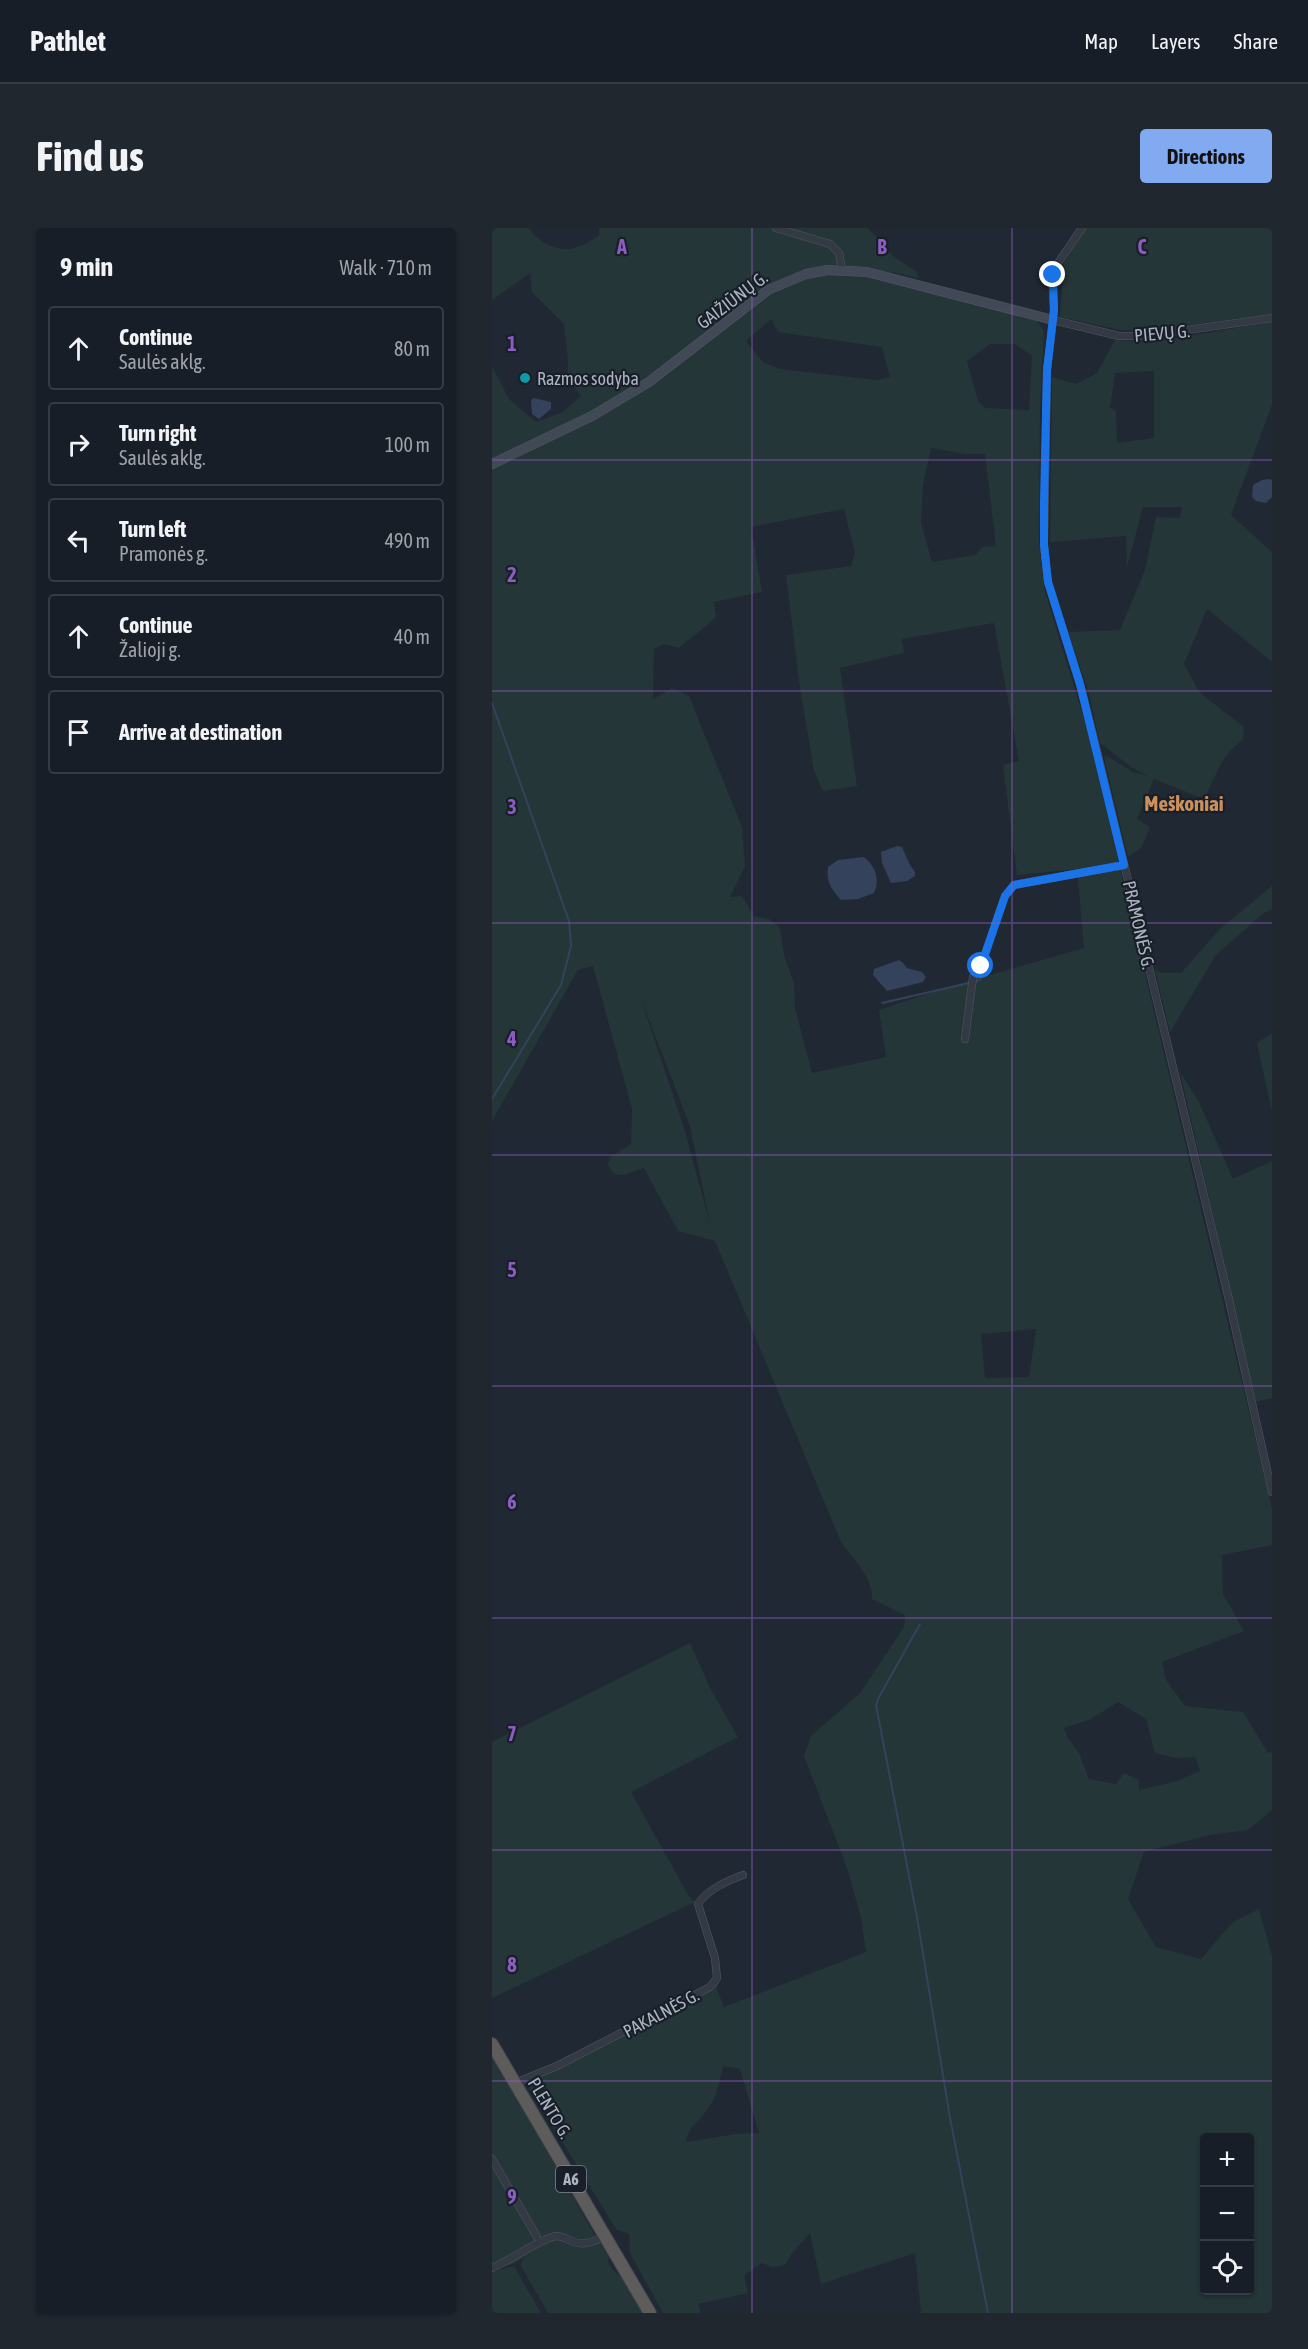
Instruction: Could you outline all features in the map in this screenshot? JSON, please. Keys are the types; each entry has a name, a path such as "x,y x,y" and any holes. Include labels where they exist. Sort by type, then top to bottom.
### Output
{"highway":[{"name":"PLENTO G.","path":"492,2044 650,2313"}],"main road":[{"name":"GAIŽIŪNŲ G.","path":"492,464 592,416 649,382 768,290 806,274 842,270 890,276 1053,320"}],"street":[{"path":"776,228 830,243 839,254 842,270"},
{"name":"PRAMONĖS G.","path":"1082,228 1056,266 1053,275 1054,302 1047,370 1044,494 1044,545 1048,582 1080,684 1226,1289 1272,1492"},
{"name":"PIEVŲ G.","path":"1053,320 1119,336 1145,336 1272,318"},
{"path":"965,1038 973,977 981,966 1005,896 1014,885 1124,865"},
{"name":"PAKALNĖS G.","path":"514,2083 557,2066 710,1987 717,1978 715,1958 698,1904 704,1895 730,1879 743,1875"},
{"path":"492,2159 537,2237"},
{"path":"492,2268 550,2238 558,2236 581,2244 588,2244 605,2236"}],"shaded area":[{"path":"492,228 529,228 532,233 549,245 568,249 580,246 599,236 599,228 868,228 894,257 917,272 918,278 892,272 890,282 1029,318 1037,321 1044,331 1040,409 1039,543 1044,588 1087,729 1272,1509 1272,1545 1222,1555 1223,1594 1244,1631 1162,1662 1166,1680 1185,1706 1243,1712 1268,1753 1272,1752 1272,1810 1248,1830 1210,1835 1144,1852 1128,1899 1156,1947 1201,1959 1233,1922 1259,1909 1272,1956 1272,2313 921,2313 915,2253 821,2284 810,2233 785,2265 772,2267 762,2263 744,2275 748,2293 698,2304 701,2313 663,2313 630,2253 629,2234 616,2229 526,2083 526,2078 710,1987 717,1978 719,1983 717,1989 724,2007 866,1952 861,1917 847,1868 804,1756 811,1736 861,1692 904,1627 905,1615 872,1599 866,1576 841,1542 715,1241 678,1231 644,1168 624,1175 614,1174 608,1165 610,1157 631,1144 632,1109 593,966 578,970 492,1121 492,366 509,399 536,422 563,412 581,396 568,378 564,324 532,292 530,273 492,300","holes":["771,319 778,332 882,347 890,377 876,380 780,369 763,362 746,341","990,344 1014,344 1032,355 1029,410 985,408 978,401 967,361","931,448 964,454 985,454 996,546 983,547 975,555 932,562 921,523 923,485","844,509 855,553 851,566 786,575 799,681 814,771 823,791 857,786 840,668 904,653 902,639 994,623 1019,761 1003,765 1017,875 1077,869 1084,948 948,987 879,1010 886,1057 812,1073 795,1008 794,983 784,955 780,928 769,919 754,916 742,896 730,897 745,866 742,827 689,696 672,688 653,699 654,649 664,644 679,648 716,617 714,602 762,592 751,527","641,999 690,1126 710,1224 684,1128","1036,1329 1029,1377 985,1378 981,1334","1118,1702 1146,1719 1155,1753 1176,1758 1195,1757 1200,1771 1177,1781 1139,1790 1139,1780 1124,1773 1116,1784 1089,1779 1079,1753 1064,1728 1091,1719","723,2066 740,2069 759,2133 736,2134 686,2142 689,2132 706,2112 717,2092"]},
{"path":"1086,228 1272,228 1272,314 1145,331 1120,330 1060,317 1064,263"},
{"path":"1272,322 1272,405 1231,515 1272,552 1272,662 1207,609 1184,664 1200,693 1244,727 1243,740 1225,757 1206,795 1199,797 1154,779 1137,819 1150,827 1142,847 1128,857 1104,757 1107,756 1133,772 1148,776 1131,767 1100,743 1088,690 1068,632 1120,630 1145,570 1156,517 1180,518 1182,507 1143,507 1127,567 1126,536 1050,542 1052,377 1076,384 1097,373 1115,340 1152,342","holes":["1154,371 1154,438 1117,443 1116,411 1110,408 1115,373"]},
{"path":"1272,886 1272,909 1264,913 1216,955 1170,1032 1155,970 1162,973 1181,973 1222,927"},
{"path":"1272,1033 1272,1112 1257,1043"},
{"path":"1180,1072 1199,1102 1233,1179 1272,1161 1272,1398 1256,1402"},
{"path":"690,1643 711,1690 738,1737 631,1792 688,1895 695,1902 492,1998 492,1742"},
{"path":"492,2056 596,2237 594,2244 600,2242 609,2256 608,2262 622,2278 643,2313 548,2313 521,2266 522,2260 532,2253 515,2263 492,2271"},
{"path":"514,2266 541,2313 492,2313 492,2272"}],"water":[{"path":"533,398 551,402 551,409 539,419 532,414 531,401"},
{"path":"1272,480 1272,497 1266,503 1256,501 1252,497 1253,485"},
{"path":"897,846 902,847 915,876 907,881 891,883 882,863 881,852"},
{"path":"864,857 876,874 877,883 874,893 858,899 841,900 830,885 828,867 838,860"},
{"path":"899,960 907,968 922,972 926,977 923,982 887,991 873,975 874,969"}],"waterway":[{"path":"492,703 569,921 571,946 561,985 492,1099"},
{"path":"976,982 980,979 987,964 992,963"},
{"path":"882,1003 969,983"},
{"path":"920,1624 876,1705 917,1917 950,2118 988,2313"}],"place":[{"name":"Razmos sodyba","path":"525,378"}],"district":[{"name":"Meškoniai","path":"1184,803"}],"route":[{"path":"981,966 1005,896 1014,885 1124,865 1080,684 1048,582 1044,545 1044,503 1047,370 1054,310 1053,275"}]}
